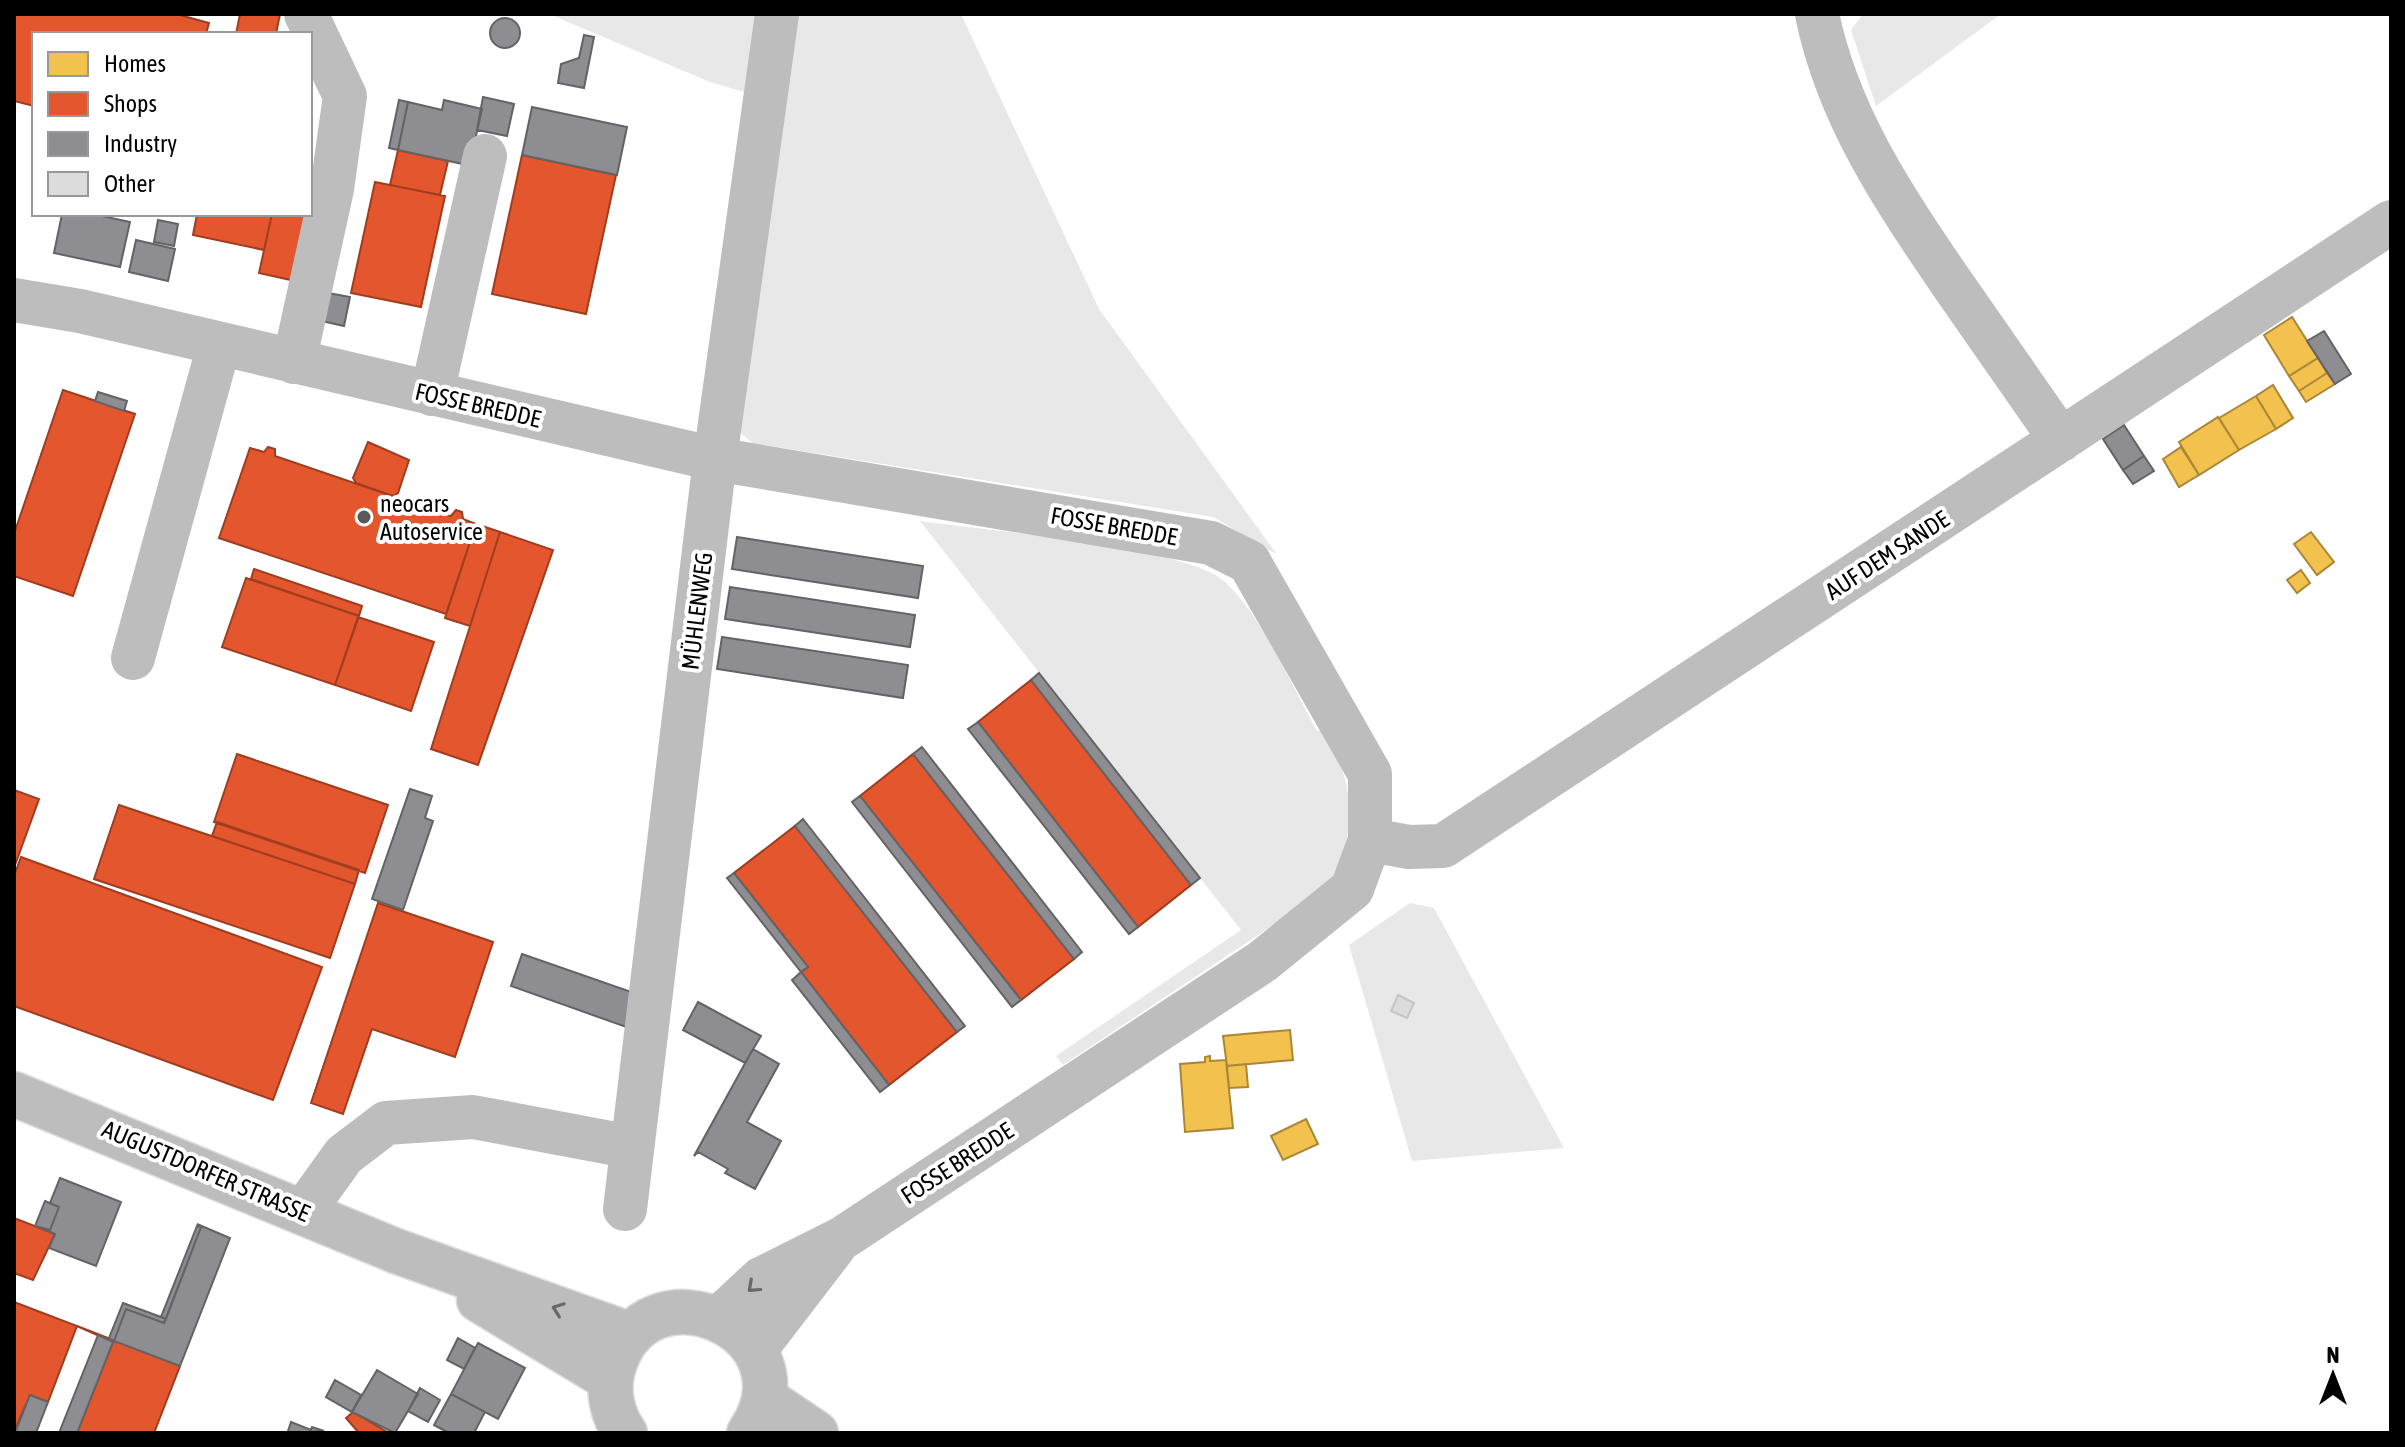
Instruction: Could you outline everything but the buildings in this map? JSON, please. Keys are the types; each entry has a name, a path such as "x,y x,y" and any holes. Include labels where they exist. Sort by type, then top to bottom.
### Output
{"street":[{"path":"294,362 332,189 345,96 306,14"},
{"name":"MÜHLENWEG","path":"625,1209 715,459 777,14"},
{"path":"1817,14 1823,41 1853,123 1886,187 2061,440"},
{"path":"432,394 485,156"},
{"name":"AUF DEM SANDE","path":"1370,840 1409,847 1443,846 2391,222"},
{"name":"FOSSE BREDDE","path":"14,300 80,311 715,459 1211,543 1249,562 1370,774 1370,840 1352,889 1263,961 841,1239 761,1279 719,1318"},
{"path":"133,658 219,345"},
{"name":"AUGUSTDORFER STRASSE","path":"14,1094 396,1251 631,1335"},
{"path":"303,1212 344,1155 386,1123 473,1117 632,1147"},
{"name":"FOSSE BREDDE","path":"755,1350 841,1239"},
{"name":"AUGUSTDORFER STRASSE","path":"396,1251 610,1379"},
{"path":"622,1432 612,1405 610,1379 617,1355 631,1335 650,1320 673,1312 696,1311 719,1318 740,1331 755,1350 764,1373 757,1416 816,1433"}],"shaded area":[{"path":"549,14 961,14 1099,309 1276,553 1213,517 753,443 729,424 758,96 710,82"},
{"path":"1863,14 2001,14 1876,106 1851,30"},
{"path":"920,521 1127,549 1203,569 1224,581 1263,631 1317,731 1326,729 1343,771 1349,828 1338,867 1327,889 1063,1065 1056,1056 1241,930"},
{"path":"1410,903 1434,908 1564,1148 1412,1161 1349,945"}],"place":[{"name":"neocars Autoservice","path":"364,517"}]}
